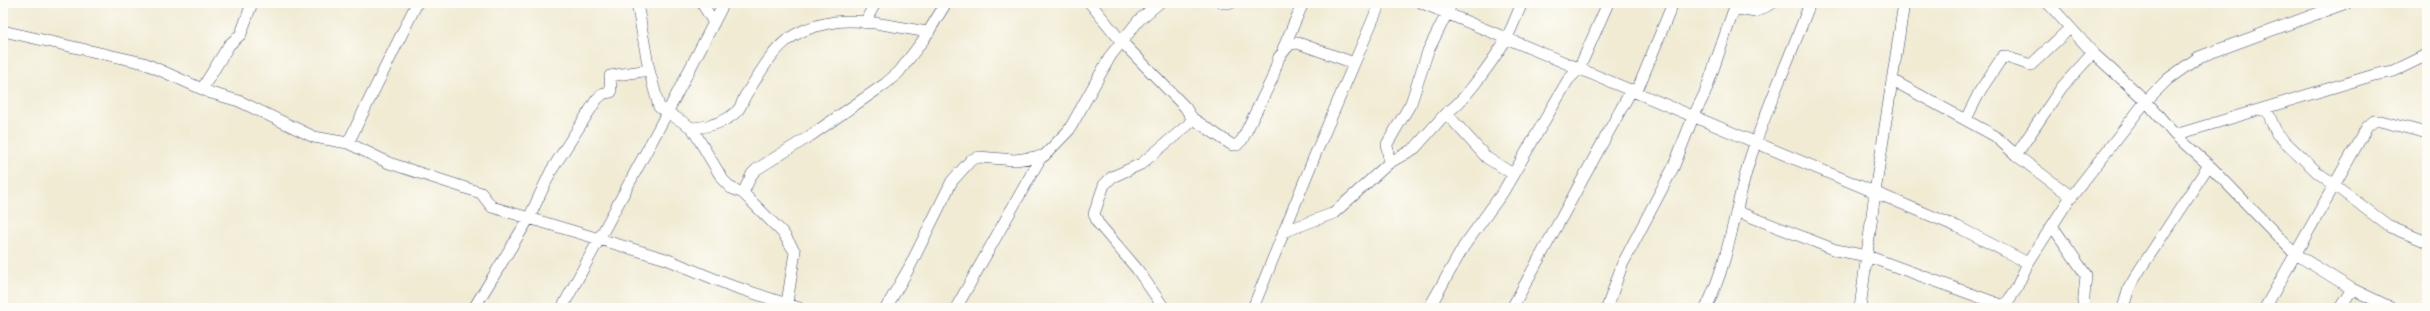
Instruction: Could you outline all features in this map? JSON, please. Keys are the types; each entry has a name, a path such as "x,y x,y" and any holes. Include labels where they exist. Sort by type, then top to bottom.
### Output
{"street":[{"path":"202,89 229,45 241,34 252,3"},
{"path":"348,143 417,3"},
{"path":"637,3 656,103 667,113 692,128 723,180 731,188 743,193 783,233 795,252 787,303"},
{"path":"702,3 714,23"},
{"path":"562,308 667,113 724,3"},
{"path":"865,23 875,3"},
{"path":"743,193 752,174 757,169 810,136 885,84 899,72 929,32 946,3"},
{"path":"1090,3 1121,40 1185,107 1192,118 1232,145 1237,145 1242,140 1272,79 1303,3"},
{"path":"956,308 1041,157 1059,142 1069,130 1101,70 1121,40 1139,20 1159,3"},
{"path":"1223,3 1231,3"},
{"path":"1253,308 1283,232 1380,3"},
{"path":"1422,3 1634,90 1693,117 1958,227 2028,263"},
{"path":"1389,163 1387,144 1411,103 1428,51 1448,14 1452,3"},
{"path":"1283,232 1334,214 1389,163 1415,148 1446,113 1453,110 1467,92 1507,37 1522,3"},
{"path":"1429,308 1464,246 1513,174 1568,80 1579,68 1608,3"},
{"path":"1512,308 1634,90 1673,3"},
{"path":"1607,308 1622,265 1674,166 1693,117 1705,93 1733,12 1738,9 1755,12 1773,3"},
{"path":"1706,308 1728,255 1736,211 1755,143 1810,3"},
{"path":"1860,308 1875,192 1904,3"},
{"path":"2048,3 2093,53 2146,101 2175,135 2209,165 2294,253 2352,290 2392,308"},
{"path":"1736,211 1836,250 1867,256 2003,307 2015,291 2028,263 2072,197 2146,101 2168,79 2199,56 2346,3"},
{"path":"692,128 710,126 738,111 744,96 767,60 782,42 806,29 836,22 865,23 929,32"},
{"path":"1966,119 1983,86 2003,56 2031,65 2070,28"},
{"path":"3,31 144,63 202,89 239,101 314,137 348,143 389,163 481,193 492,207 666,259 729,285 799,308"},
{"path":"1283,49 1290,44 1298,43 1354,63"},
{"path":"2016,155 2062,87 2093,53"},
{"path":"2175,135 2360,79 2394,71 2425,56 2427,53"},
{"path":"474,308 529,218 551,171 565,147 597,99 604,93 611,92 610,76 649,70"},
{"path":"1892,80 1966,119 1994,136 2016,155 2072,197"},
{"path":"2266,108 2278,134 2317,172 2390,227 2427,242"},
{"path":"1446,113 1487,158 1513,174"},
{"path":"1164,308 1137,269 1098,223 1094,214 1104,185 1112,177 1141,164 1189,124 1192,118"},
{"path":"2265,308 2294,253 2335,186 2367,127 2374,121 2427,133"},
{"path":"886,308 909,268 952,181 971,160 979,156 1015,160 1041,157"},
{"path":"2123,308 2129,288 2139,271 2209,165"},
{"path":"2052,227 2086,275 2083,308"},
{"path":"2340,308 2352,290"}]}
